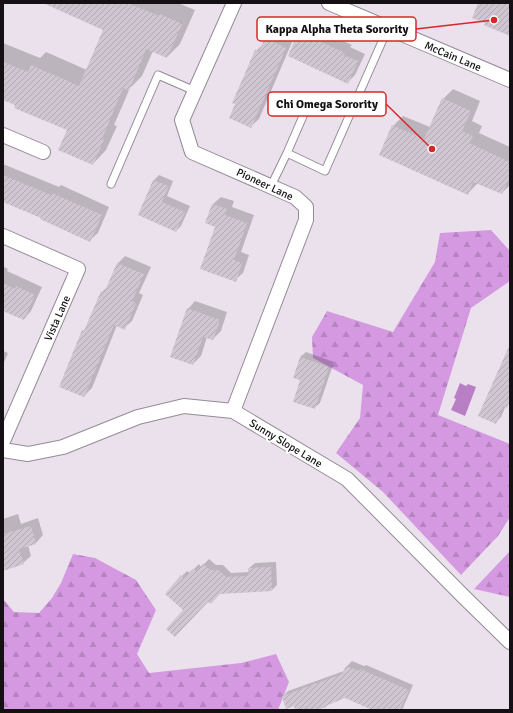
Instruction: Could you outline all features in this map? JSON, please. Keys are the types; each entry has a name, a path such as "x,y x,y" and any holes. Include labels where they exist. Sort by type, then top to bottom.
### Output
{"street":[{"name":"Pioneer Lane","path":"233,411 306,220 306,208 295,197 192,152 182,120 234,3"},
{"name":"McCain Lane","path":"329,3 510,80"},
{"path":"3,134 44,152"},
{"name":"Vista Lane","path":"3,236 78,269 3,441"},
{"name":"Sunny Slope Lane","path":"3,450 28,454 64,447 138,417 184,406 233,411 347,479 510,642"}],"lane":[{"path":"287,153 324,171 388,28"},
{"path":"111,184 158,75 195,91"},
{"path":"271,186 310,100"}],"green space":[{"path":"491,230 510,251 510,281 471,308 438,415 510,444 510,517 498,536 461,575 383,492 336,453 360,418 363,385 313,358 312,337 327,311 393,332 435,262 440,233"},
{"path":"510,551 510,597 474,589"},
{"path":"73,554 95,558 136,580 156,610 137,654 149,673 241,663 276,654 289,682 278,710 3,710 3,599 14,612 39,613 52,598 61,583"}],"shaded area":[{"path":"460,383 466,386 468,384 476,387 465,416 451,410 456,399 454,398"}],"building":[{"path":"43,3 128,3 159,16 160,14 182,24 167,58 146,49 129,91 123,88 93,165 58,150 67,130 14,108 15,105 3,100 3,62 28,72 31,65 79,86 103,30"},
{"path":"478,3 510,3 510,36 472,18"},
{"path":"297,35 311,41 313,38 345,53 343,55 358,61 348,84 288,56"},
{"path":"265,38 286,48 251,128 229,118 235,104 232,103 255,50 259,52"},
{"path":"442,98 471,111 462,131 473,136 469,143 510,162 510,177 502,194 473,182 468,195 379,155 392,125 424,139"},
{"path":"3,175 51,195 52,193 102,215 90,242 40,219 41,218 3,202"},
{"path":"153,180 169,186 162,202 185,212 176,232 138,215"},
{"path":"212,204 227,209 225,215 247,223 234,260 242,263 236,282 200,269 215,227 205,223"},
{"path":"117,263 144,274 132,301 136,303 125,330 114,325 84,397 59,387 82,330 84,331 101,291 104,293"},
{"path":"3,283 15,289 16,286 35,295 24,320 3,311"},
{"path":"187,308 220,320 213,340 203,337 193,365 170,357"},
{"path":"510,344 510,400 507,408 503,406 496,424 478,416"},
{"path":"300,357 329,367 315,409 293,402 300,380 293,378"},
{"path":"31,526 36,544 19,549 24,564 3,571 3,534"},
{"path":"203,564 210,570 218,570 226,577 248,576 248,568 271,567 272,591 220,594 211,604 208,602 175,637 166,629 183,610 165,594 181,575 184,578 193,569 196,571"},
{"path":"346,666 359,671 360,669 409,690 400,710 372,710 345,698 318,710 295,710 294,706 286,709 282,696 342,674"}],"place":[{"name":"Kappa Alpha Theta Sorority","path":"494,20"},
{"name":"Chi Omega Sorority","path":"432,149"}]}
